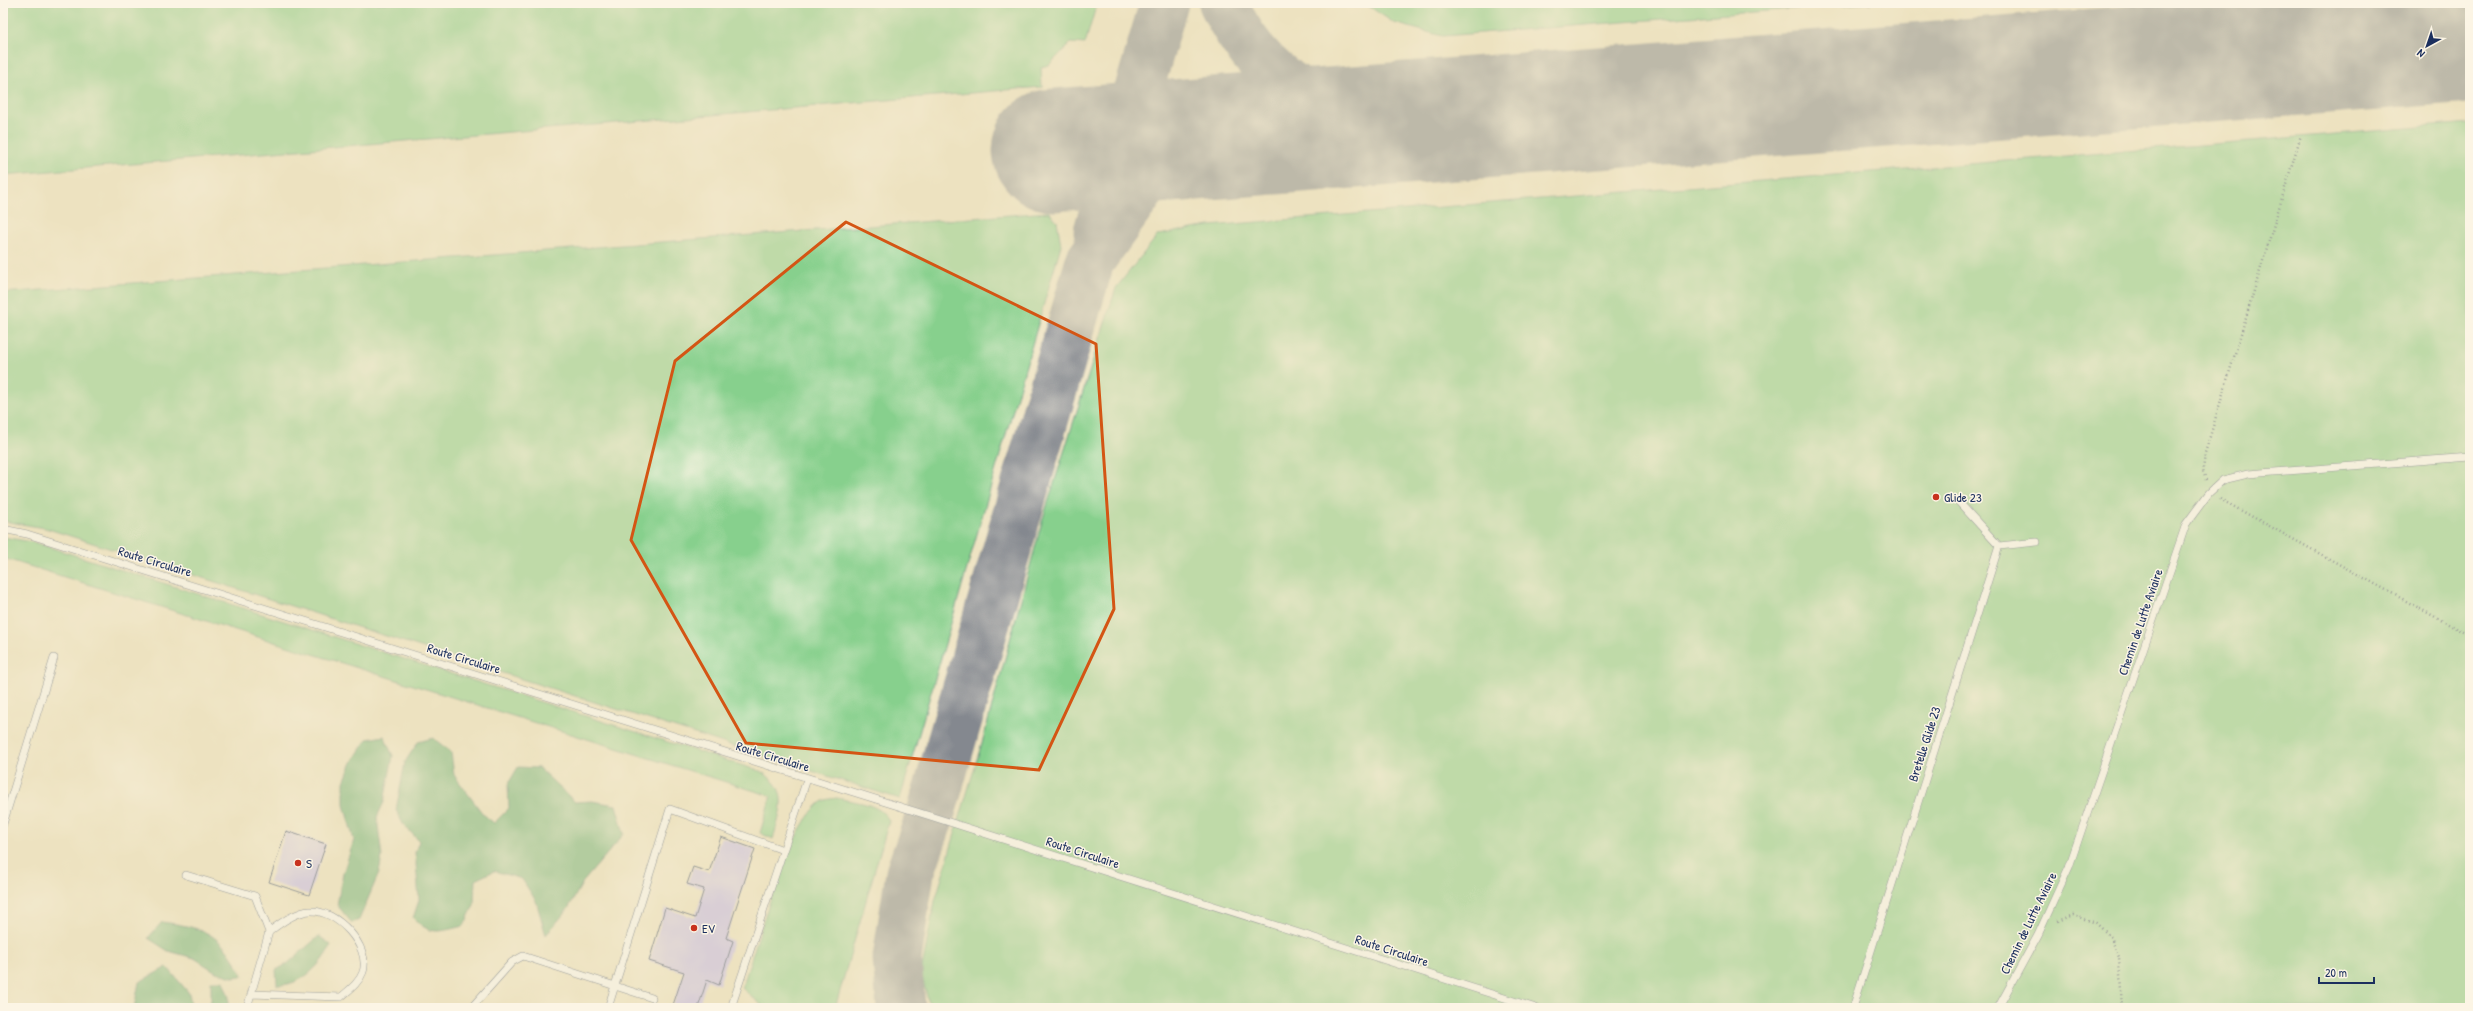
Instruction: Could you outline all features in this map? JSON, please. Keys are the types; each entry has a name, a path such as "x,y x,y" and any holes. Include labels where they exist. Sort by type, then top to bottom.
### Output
{"lane":[{"name":"Chemin de Lutte Aviaire","path":"1998,1008 2038,935 2069,867 2186,524 2209,493 2224,480 2248,474 2470,457"},
{"path":"1957,500 1999,546 2036,542"},
{"name":"Route Circulaire","path":"3,530 35,536 807,779 930,816 1536,1008"},
{"name":"Bretelle Glide 23","path":"1853,1008 1999,546"},
{"path":"3,824 54,658"},
{"path":"731,1008 807,779"},
{"path":"608,1008 670,809 783,850"},
{"path":"186,875 256,896 269,932"},
{"path":"247,1008 269,932 282,921 310,911 326,914 348,928 357,940 362,956 363,971 354,986 341,997 252,994"},
{"path":"471,1008 512,962 523,956 652,998"}],"path":[{"path":"2301,135 2205,453 2203,471 2209,493 2470,636"},
{"path":"2038,935 2053,923 2073,915 2096,923 2111,937 2119,956 2122,1008"}],"highlighted area":[{"path":"846,222 1096,344 1114,609 1039,770 746,743 631,540 675,361"}],"green space":[{"path":"3,3 1097,3 1085,44 1071,43 1049,65 1041,67 1042,87 3,175"},
{"path":"1364,3 1871,3 1442,36 1394,23"},
{"path":"2470,123 2470,1008 930,1008 921,973 935,901 984,736 1043,518 1116,288 1158,235 1209,226"},
{"path":"1049,212 1057,221 1061,245 900,799 45,528 3,521 3,293"},
{"path":"3,537 33,542 760,771 770,778 780,793 781,809 773,839 760,833 771,796 3,558"},
{"path":"384,736 393,756 384,802 377,817 382,857 379,873 359,920 352,923 337,905 343,873 354,840 344,805 344,782 352,762 367,739"},
{"path":"433,738 451,752 454,775 483,814 494,823 509,808 508,784 518,767 539,768 575,802 592,801 616,805 624,834 583,882 568,909 546,935 536,901 522,879 494,871 475,880 474,905 464,926 437,931 426,928 413,918 419,900 415,852 419,841 403,824 396,810 405,762 418,742"},
{"path":"837,798 859,802 874,807 880,810 889,821 835,1008 765,1008 742,988 764,918 784,863 808,817 820,803 828,799"},
{"path":"162,922 191,927 212,936 228,951 243,976 232,977 216,972 194,958 168,951 148,938"},
{"path":"319,936 331,945 327,953 316,967 302,978 294,982 277,985 276,970 287,964"},
{"path":"167,967 189,993 192,1008 134,1008 139,982"},
{"path":"211,981 223,981 229,997 228,1008 207,1008 211,1000"}],"building":[{"name":"S","path":"286,831 326,844 309,895 269,882"},
{"name":"EV","path":"721,837 755,849 726,938 733,941 719,985 707,980 698,1008 672,1008 684,972 649,961 665,908 695,918 704,889 687,884 693,867 709,872"}],"taxiway":[{"path":"1098,231 1164,3"},
{"path":"1223,3 1238,32 1256,55 1275,74 1296,89 1320,101 1346,110 1374,117 1405,122"},
{"path":"901,1008 897,958 910,873 930,816 1090,261 1151,176 1172,154 1199,143 1239,136"}],"runway":[{"path":"1054,150 2470,41"}],"place":[{"name":"Glide 23","path":"1936,497"},
{"name":"S","path":"298,863"},
{"name":"EV","path":"694,928"}]}
